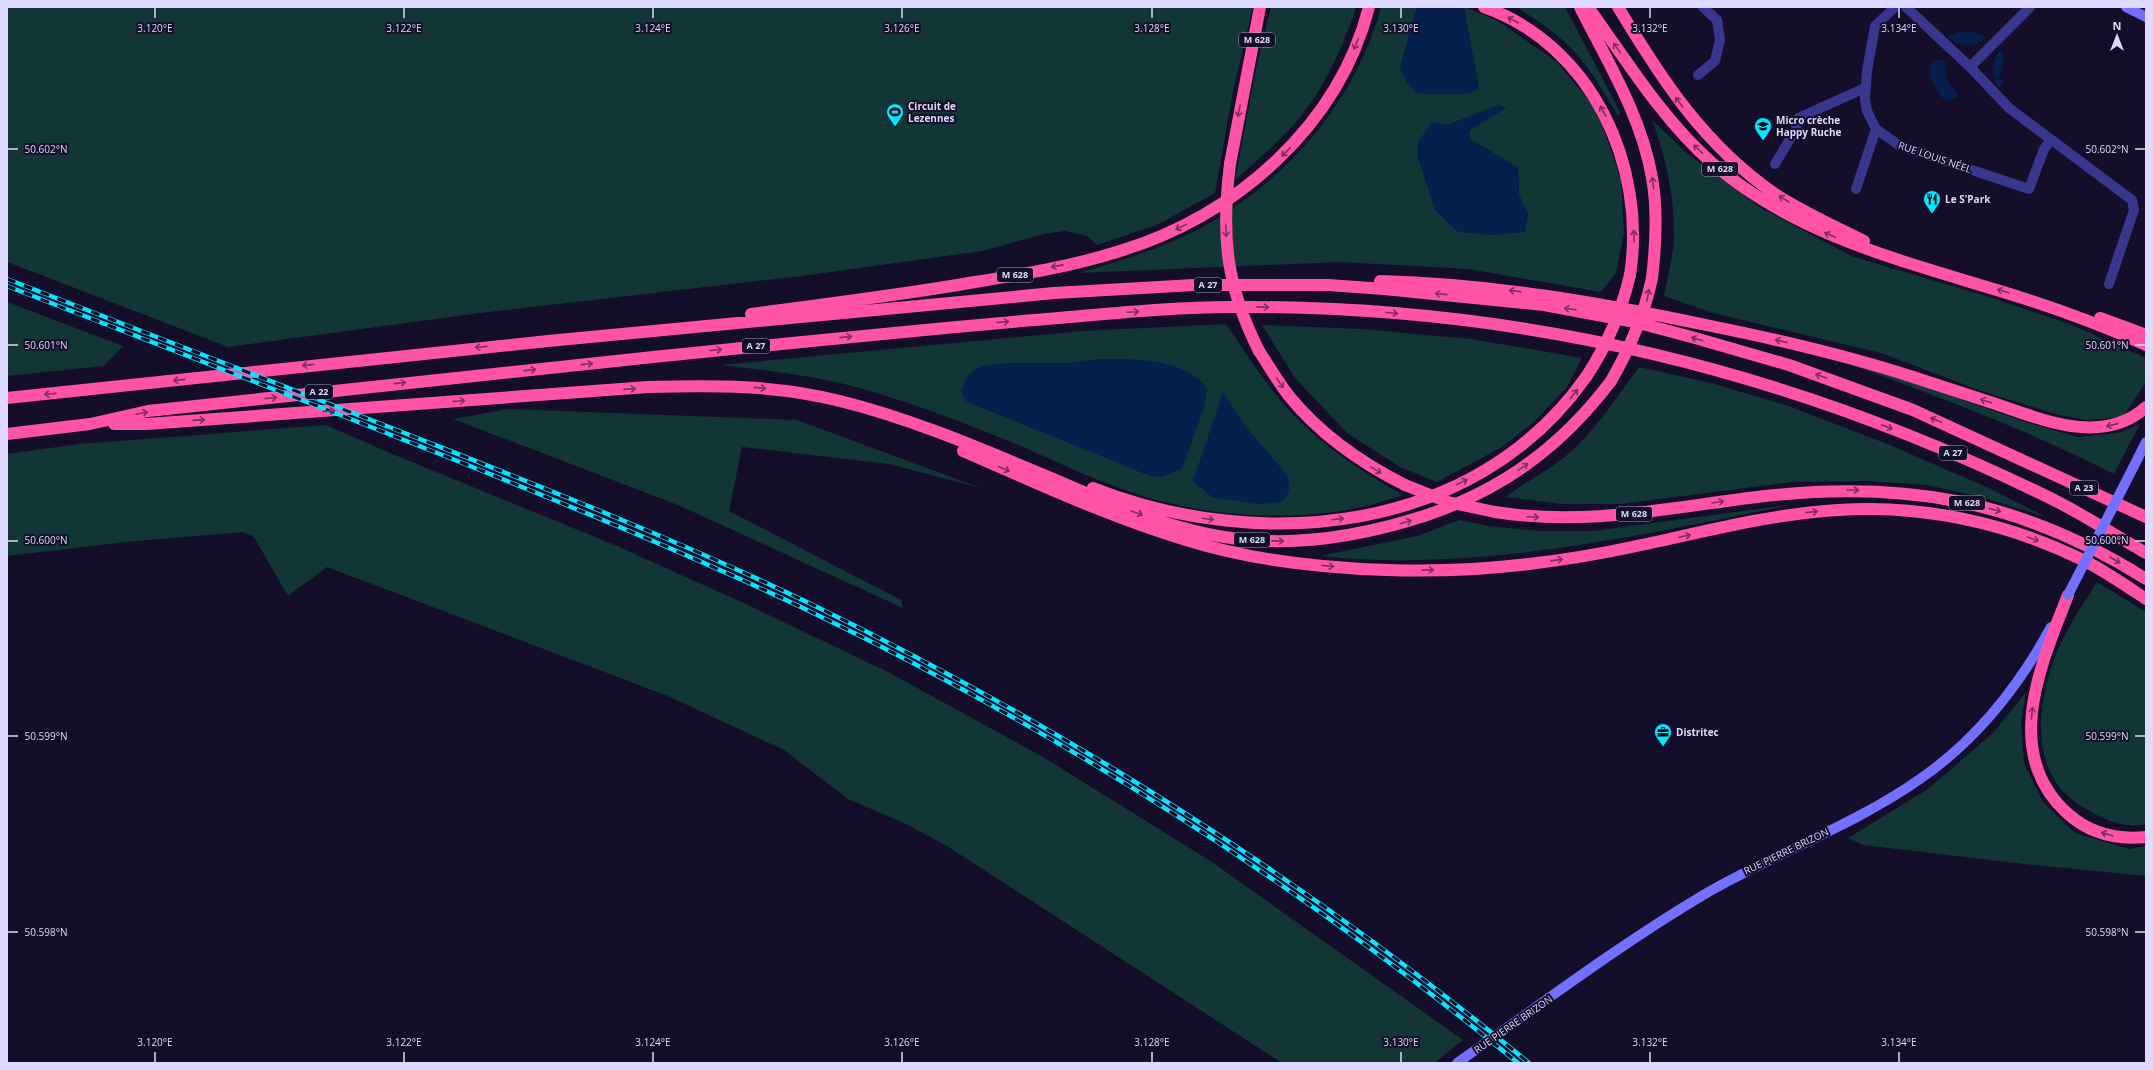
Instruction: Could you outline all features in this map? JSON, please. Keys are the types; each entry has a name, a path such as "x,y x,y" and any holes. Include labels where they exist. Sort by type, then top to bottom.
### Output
{"highway":[{"name":"M 628","path":"1260,7 1230,164 1226,210 1228,266 1233,290 1241,313 1259,351 1290,397 1320,427 1370,466 1405,485 1448,502 1526,517 1579,518 1617,516 1748,498 1814,491 1886,490 1910,493 1974,504 2041,525 2101,552 2146,579"},
{"name":"M 628","path":"1247,73 1266,7"},
{"name":"M 628","path":"548,341 938,288 1088,260 1121,251 1161,236 1227,202 1259,177 1304,132 1343,73 1362,29 1369,7"},
{"name":"M 628","path":"866,408 926,424 990,444 1102,491 1156,509 1203,519 1252,524 1280,524 1343,518 1375,513 1421,500 1463,482 1504,457 1539,430 1555,415 1586,377 1605,348 1613,330 1630,275 1634,236 1631,192 1622,153 1604,113 1580,76 1552,48 1525,27 1497,12 1484,7"},
{"name":"M 628","path":"866,408 967,444 1109,503 1153,518 1222,537 1249,540 1284,541 1325,538 1366,532 1403,523 1475,497 1514,474 1542,454 1591,407 1611,381 1628,352 1642,319 1652,278 1656,245 1656,220 1652,177 1646,149 1621,89 1580,7"},
{"name":"M 628","path":"1588,7 1668,118 1712,163 1756,196 1805,224 1857,246 2040,303 2146,345"},
{"name":"M 628","path":"1618,7 1668,86 1696,124 1725,154 1775,194 1804,212 1906,262"},
{"path":"1328,285 1376,281 1446,284 1518,291 1608,305 1756,335 1854,358 2037,418 2072,426 2100,427 2118,424 2129,420 2146,407"},
{"name":"A 27","path":"548,341 1096,290 1241,284 1328,285 1407,291 1544,305 1635,322 1782,364 1858,389 1913,410 2022,459 2146,524"},
{"path":"2040,303 2110,321 2146,335"},
{"name":"A 27","path":"548,368 956,326 1124,312 1234,307 1325,309 1388,313 1487,323 1595,340 1639,349 1731,373 1814,399 1920,439 2053,500 2073,507 2146,544"},
{"path":"7,398 548,341"},
{"name":"A 22","path":"7,434 90,424 148,412 548,368"},
{"path":"90,424 147,424 561,393 720,385 792,392 866,408 1132,523 1189,541 1292,562 1388,570 1496,567 1583,557 1788,516 1838,510 1869,509 1939,515 1995,527 2044,543 2083,560 2146,599"},
{"name":"A 23","path":"2022,459 2146,517"},
{"name":"A 23","path":"2053,500 2146,553"},
{"path":"2068,595 2045,655 2036,686 2031,723 2033,753 2036,767 2043,783 2061,808 2082,825 2110,836 2123,838 2146,837"}],"main road":[{"path":"2126,7 2146,17"},
{"path":"2140,7 2146,10"},
{"name":"RUE PIERRE BRIZON","path":"1457,1063 1676,912 1732,878 1880,804 1935,768 1972,735 2006,696 2036,654 2068,595 2146,442"}],"street":[{"path":"1698,74 1715,61 1720,40 1717,20 1704,7"},
{"name":"RUE LOUIS NÉEL","path":"1895,7 1876,26 1865,88 1867,111 1876,129 1900,146 2029,189 2041,156 2050,141"},
{"path":"1906,7 1970,67 2009,108 2050,141 2130,198 2134,203 2133,215 2109,284"},
{"path":"1970,67 2030,7"},
{"path":"1775,164 1796,129 1798,118 1865,88"},
{"path":"1856,189 1876,129"}],"green space":[{"path":"7,7 1253,7 1233,91 1215,193 1159,224 1097,245 1087,236 1065,231 1044,234 982,251 802,276 480,313 228,347 7,262"},
{"path":"1271,7 1356,7 1346,36 1332,67 1306,109 1297,121 1267,152 1235,180 1257,64"},
{"path":"1381,7 1417,7 1400,68 1479,89 1464,7 1498,21 1556,61 1596,109 1621,178 1624,233 1616,273 1601,292 1468,269 1340,262 1078,273 1136,256 1191,233 1226,213 1253,194 1278,173 1323,124 1341,97 1371,38","holes":["1499,105 1505,108 1470,130 1470,139 1518,168 1519,195 1528,215 1448,125"]},
{"path":"1517,7 1565,7 1620,112 1618,116 1595,78 1573,50 1550,30"},
{"path":"1652,120 1689,155 1761,208 1851,256 1992,298 2072,325 2146,358 2146,382 2123,417 2087,420 2059,415 1984,392 1881,353 1713,313 1664,296 1674,239 1673,209 1669,178"},
{"path":"7,302 123,346 104,366 7,376"},
{"path":"1226,324 1272,390 1301,423 1342,457 1403,495 1362,507 1308,515 1252,515 1196,509 1127,491 965,424 870,391 833,381 720,365 1083,331"},
{"path":"1262,325 1361,329 1471,339 1582,358 1567,387 1535,421 1502,447 1437,482 1400,467 1347,433 1295,378"},
{"path":"1841,361 1918,384 2028,423 2078,437 2118,433 2140,424 2114,474 2013,427"},
{"path":"1639,367 1711,383 1788,406 1885,443 1991,489 2046,517 1981,497 1927,485 1867,481 1792,482 1621,504 1562,504 1505,497 1551,467 1576,447 1601,418"},
{"path":"508,409 797,420 981,488 889,464 742,447 729,511 901,600 903,608 678,505 453,419"},
{"path":"326,425 390,453 617,546 748,605 890,673 1043,757 1212,862 1463,1040 1434,1063 1282,1063 947,846 904,823 848,799 784,750 668,696 327,567 288,596 254,537 243,532 126,542 7,556 7,454 79,444"},
{"path":"1796,504 1619,539 1500,555 1440,559 1380,560 1320,556 1417,536 1459,520 1489,526 1539,531 1593,531"},
{"path":"2097,582 2146,612 2146,824 2130,825 2108,820 2086,809 2068,796 2055,780 2046,762 2042,743 2041,722 2043,701 2054,659 2068,629"},
{"path":"2026,692 2021,722 2024,763 2043,802 2075,833 2129,849 2146,846 2146,876 2024,864 1863,845 1848,838 1928,789 1994,732"}],"water":[{"path":"1417,7 1464,7 1479,89 1469,94 1418,94 1407,83 1400,68"},
{"path":"1960,32 1972,32 1987,37 1983,41 1973,45 1963,45 1948,37"},
{"path":"2001,50 2004,61 1999,80 2004,81 2000,88 1994,79 1993,64"},
{"path":"1940,59 1944,60 1946,78 1957,94 1957,98 1945,100 1937,90 1931,78 1931,67 1934,62"},
{"path":"1499,105 1506,108 1470,130 1470,139 1518,168 1519,195 1528,215 1525,232 1493,235 1458,232 1435,210 1417,155 1418,142 1432,122 1448,125"},
{"path":"1101,359 1129,359 1159,362 1187,371 1198,379 1207,389 1204,408 1182,469 1161,477 1150,476 967,402 961,392 967,376 981,366 1006,363 1068,363"},
{"path":"1223,392 1247,428 1288,476 1289,490 1287,496 1282,502 1258,504 1212,497 1193,481"}],"railway":[{"path":"7,279 505,472 658,535 759,579 905,651 999,702 1091,755 1272,870 1445,996 1529,1063"},
{"path":"7,286 399,438 586,513 760,588 898,655 992,705 1084,758 1174,814 1263,873 1350,934 1435,997 1518,1063"}],"place":[{"name":"Circuit de Lezennes","path":"895,127"},
{"name":"Micro crèche Happy Ruche","path":"1763,141"},
{"name":"Le S'Park","path":"1932,214"},
{"name":"Distritec","path":"1663,747"}]}
